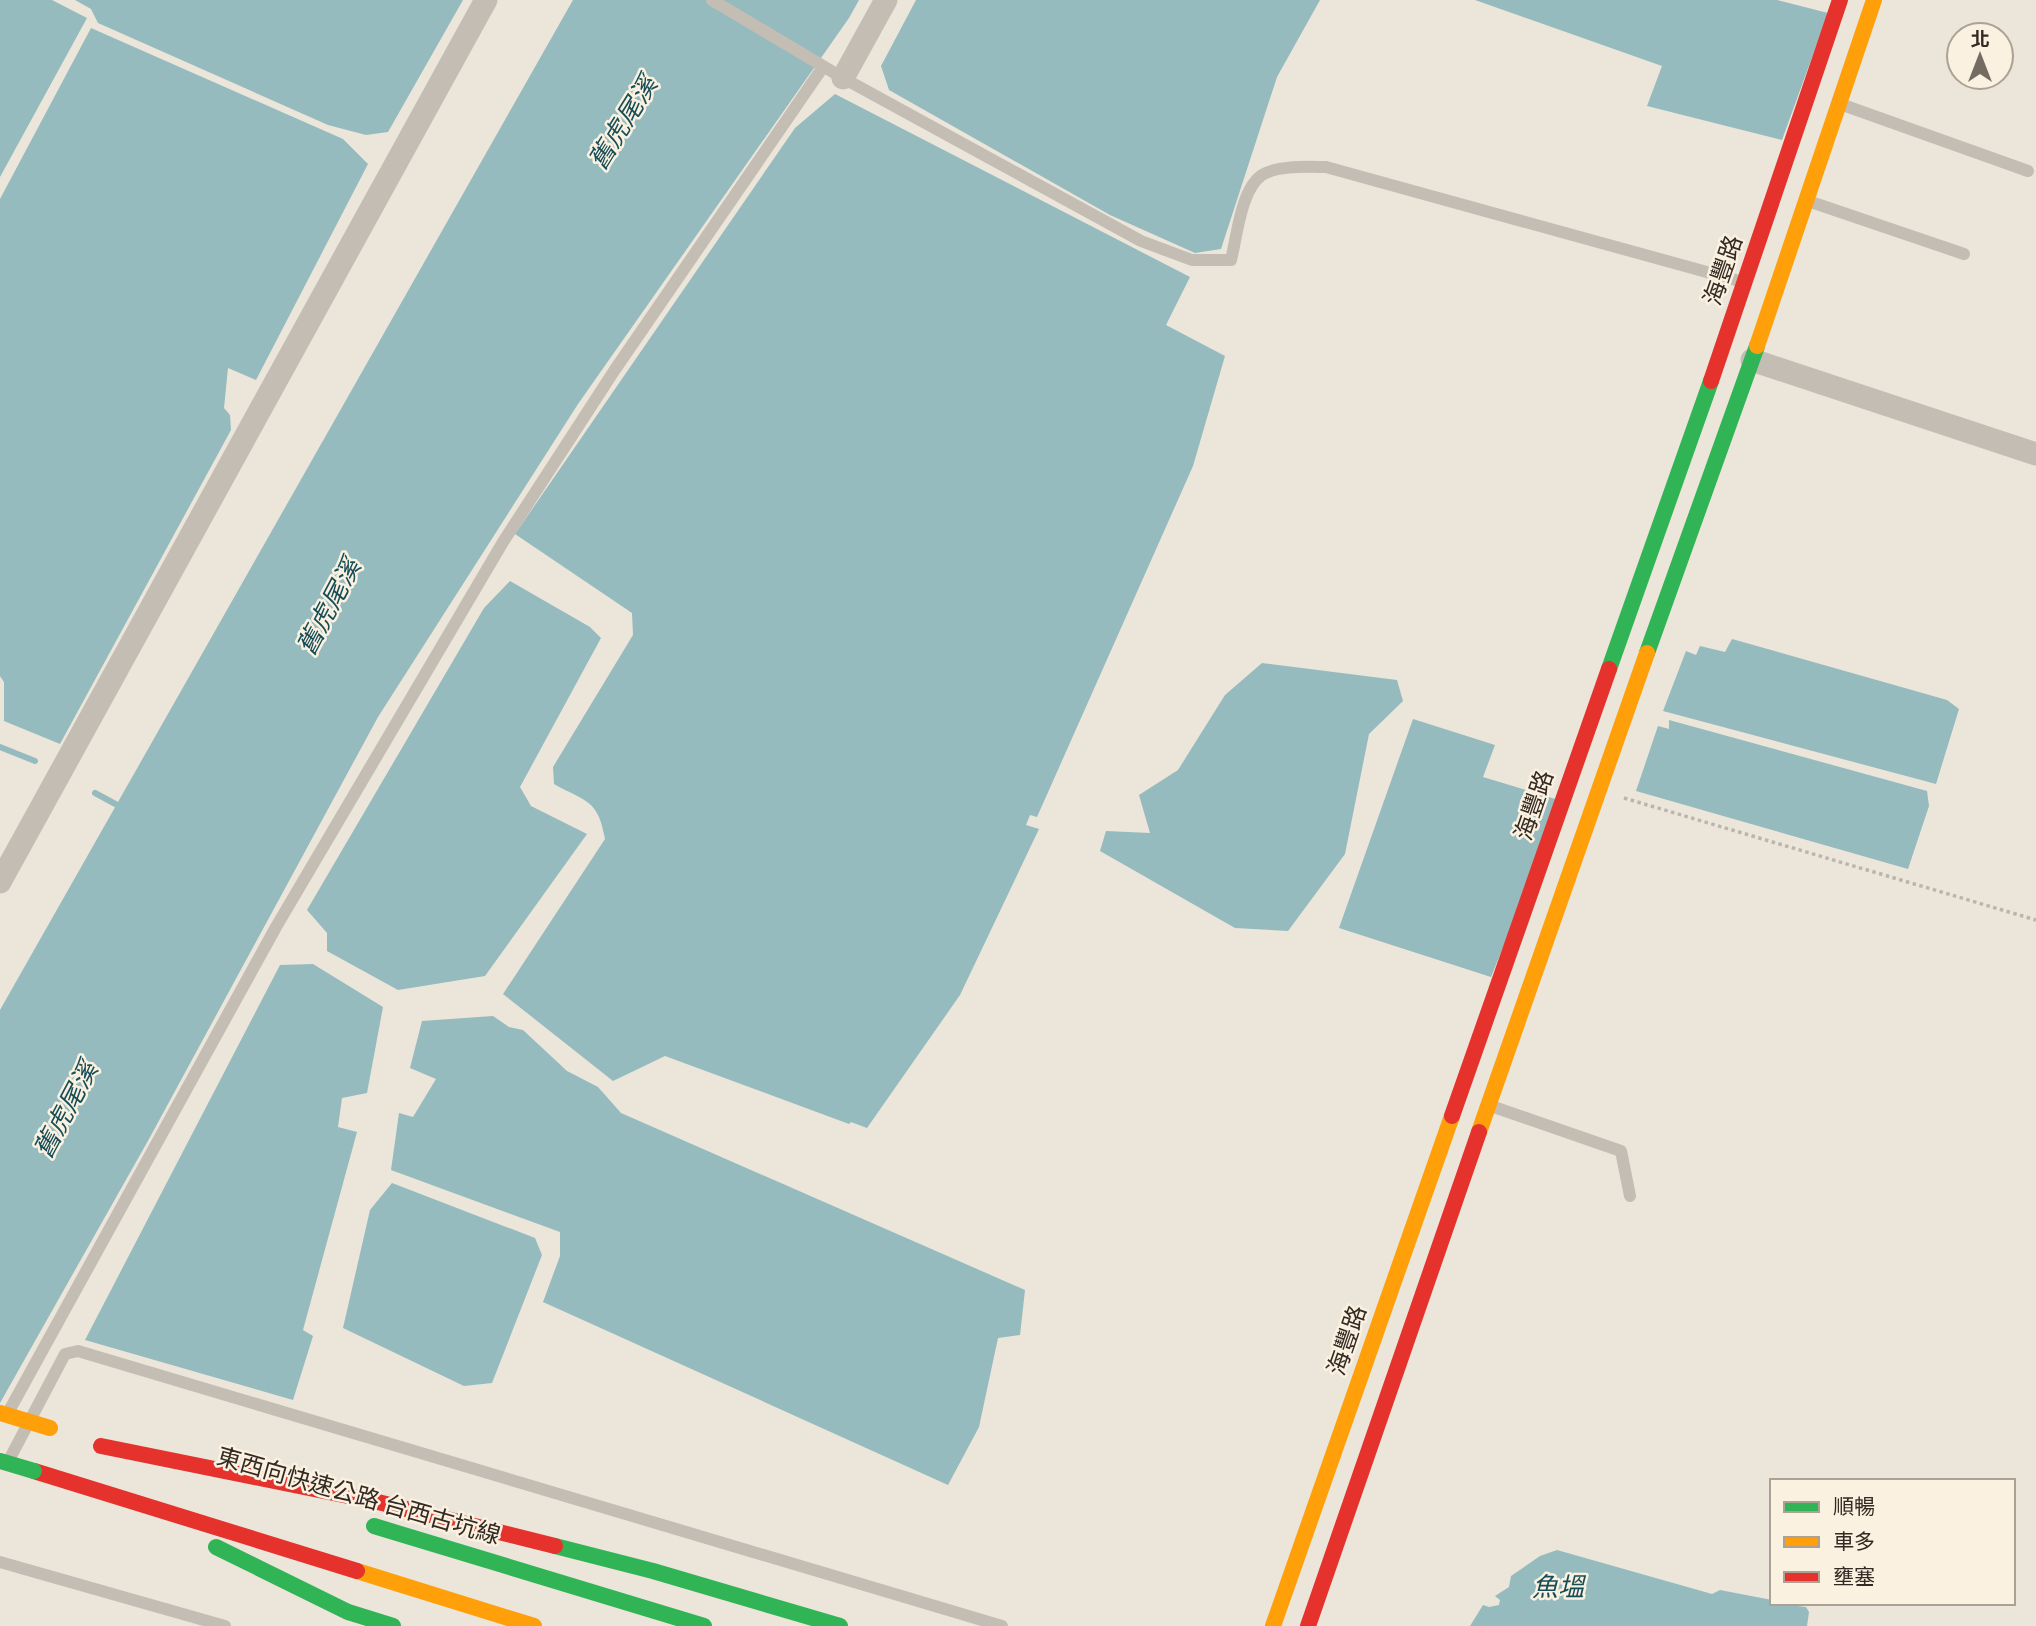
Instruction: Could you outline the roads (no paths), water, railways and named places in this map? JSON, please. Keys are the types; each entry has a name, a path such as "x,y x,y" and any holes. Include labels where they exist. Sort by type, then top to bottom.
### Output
{"main road":[{"name":"海豐路","path":"1273,1626 1761,288 1840,0"},
{"name":"海豐路","path":"1308,1626 1598,790 1752,360 1761,288 1807,201 1874,0"},
{"path":"0,1413 56,1430"},
{"name":"東西向快速公路 台西古坑線","path":"286,1500 95,1443 378,1502 653,1571 840,1626"},
{"path":"0,1461 534,1626"},
{"path":"104,1492 348,1612 393,1626"},
{"name":"東西向快速公路 台西古坑線","path":"365,1524 704,1626"}],"street":[{"path":"0,882 486,0"},
{"path":"833,73 886,0"},
{"path":"1752,360 2036,454"}],"lane":[{"path":"712,0 833,73 1141,241 1192,260 1231,260 1247,192 1262,174 1289,167 1326,167 1761,288"},
{"path":"0,1426 276,927 503,542 614,371 833,73"},
{"path":"1839,104 2028,171"},
{"path":"1807,201 1964,254"},
{"path":"1490,1105 1621,1151 1630,1196"},
{"path":"0,1477 65,1354 78,1351 1002,1626"},
{"path":"0,1562 225,1626"}],"water":[{"path":"0,0 52,0 87,18 0,177"},
{"path":"75,0 463,0 388,132 366,135 328,125 98,23 91,9"},
{"name":"舊虎尾溪","path":"573,0 859,0 578,404 378,717 149,1139 0,1403 0,1010"},
{"path":"916,0 1320,0 1277,77 1221,249 1195,253 1110,215 889,90 881,66"},
{"path":"1475,0 1777,0 1828,13 1782,140 1647,106 1662,66"},
{"path":"91,28 343,139 368,164 256,380 228,368 224,408 230,415 231,430 60,744 4,721 4,682 0,676 0,199"},
{"path":"835,94 1190,277 1166,325 1225,356 1193,466 1037,817 1030,815 1026,825 1039,829 960,995 867,1128 851,1122 849,1124 665,1056 613,1081 503,994 605,839 599,816 589,803 554,784 553,767 633,635 632,613 515,534 795,128"},
{"path":"510,581 590,627 601,638 520,787 531,806 587,834 485,976 398,990 327,951 327,933 307,910 484,608"},
{"path":"1732,639 1947,700 1959,709 1936,784 1663,711 1686,651 1696,655 1700,646 1725,652"},
{"path":"1262,663 1397,680 1403,701 1369,734 1345,854 1288,931 1235,928 1100,851 1106,831 1150,833 1139,795 1178,770 1225,695"},
{"path":"1413,719 1495,745 1483,777 1562,801 1491,977 1339,928"},
{"path":"1669,720 1927,791 1929,806 1908,869 1636,791 1658,726 1669,729"},
{"path":"313,964 383,1007 367,1093 342,1098 338,1127 357,1132 303,1330 313,1336 293,1400 85,1340 280,965"},
{"path":"493,1016 509,1027 523,1030 567,1071 598,1087 621,1113 1025,1290 1020,1335 998,1338 979,1427 948,1485 543,1302 560,1256 560,1232 391,1170 399,1113 413,1117 436,1079 410,1068 422,1021"},
{"path":"392,1183 535,1238 542,1255 492,1383 464,1386 343,1328 370,1210"},
{"name":"魚塭","path":"1557,1550 1712,1594 1720,1590 1770,1600 1770,1605 1806,1607 1809,1612 1807,1626 1470,1626 1483,1605 1499,1605 1500,1600 1495,1596 1509,1587 1511,1576 1540,1556"}],"waterway":[{"path":"0,747 35,761"},
{"path":"95,793 121,807"}]}
